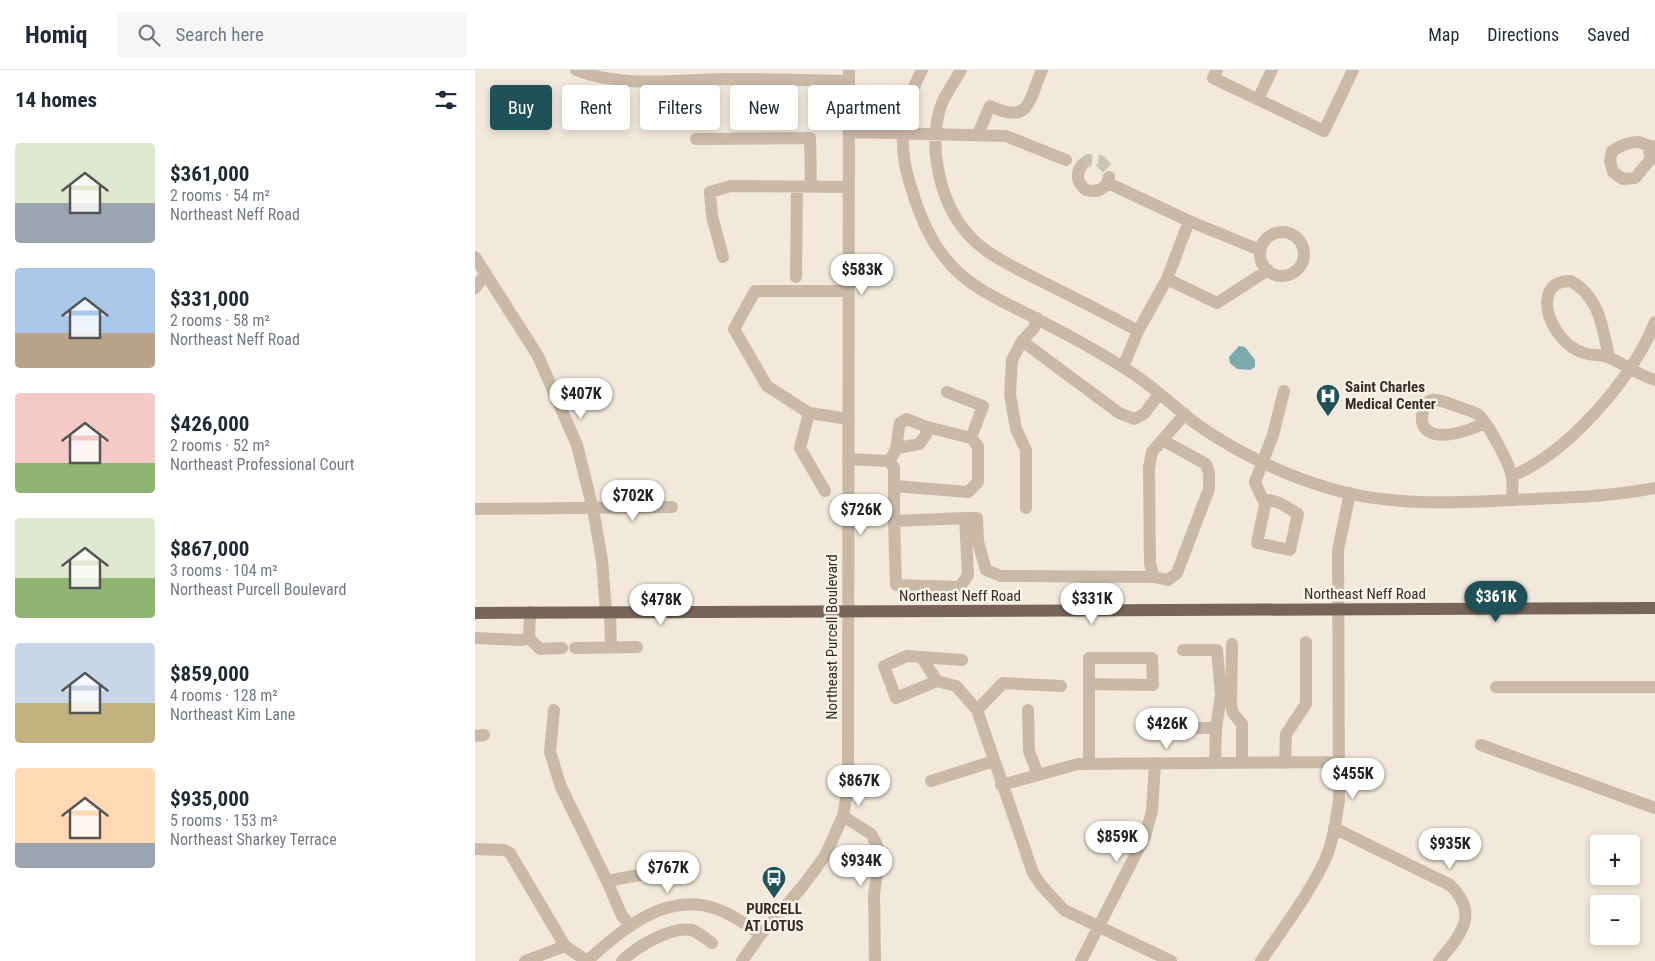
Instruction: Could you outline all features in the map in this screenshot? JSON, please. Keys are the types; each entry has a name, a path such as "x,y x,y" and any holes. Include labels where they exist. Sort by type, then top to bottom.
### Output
{"main road":[{"name":"Northeast Neff Road","path":"475,612 1655,608"}],"street":[{"path":"576,70 606,80 628,81 849,75"},
{"path":"922,70 915,84 901,133 905,169 917,208 932,241 952,267 978,287 1123,367 1228,444 1261,462 1333,490 1399,501 1460,502 1623,495 1655,488"},
{"path":"961,70 942,104 936,134 937,158 942,187 953,211 967,233 985,248 1021,270 1138,331"},
{"path":"977,134 990,106 1006,114 1017,114 1024,110 1042,70"},
{"path":"1217,70 1213,78 1324,131 1353,70"},
{"path":"1258,99 1272,70"},
{"name":"Northeast Purcell Boulevard","path":"743,961 761,934 802,887 825,856 843,816 849,760 847,612 849,75"},
{"path":"849,132 1007,136 1066,160"},
{"path":"696,139 811,138 811,187"},
{"path":"1082,164 1077,174 1078,181 1086,190 1099,191 1109,180 1189,221 1260,250 1268,270 1273,275 1282,276 1295,273 1301,266 1304,256 1303,246 1299,239 1291,233 1272,234 1265,240 1260,250"},
{"path":"723,257 712,216 710,192 731,186 848,187"},
{"path":"796,277 797,187"},
{"path":"1123,367 1138,331 1167,279 1189,221"},
{"path":"475,257 538,356 577,445 593,509 602,560 611,647"},
{"path":"1167,279 1217,303 1268,270"},
{"path":"475,288 486,274"},
{"path":"1609,357 1600,314 1591,298 1571,280 1560,281 1551,288 1548,297 1548,311 1563,340 1583,353 1609,357 1628,369 1655,380"},
{"path":"848,291 755,291 734,329 767,386 809,413 849,419"},
{"path":"1026,508 1026,450 1016,429 1010,394 1012,360 1022,342 1034,328 1037,318"},
{"path":"1512,476 1533,467 1583,428 1628,369 1655,322"},
{"path":"1022,342 1119,413 1134,419 1144,414 1159,394"},
{"path":"1266,500 1262,498 1255,482 1261,462 1273,435 1284,391"},
{"path":"947,392 983,406 971,438"},
{"path":"809,413 800,448 825,491"},
{"path":"1154,577 1150,564 1149,467 1152,452 1164,441 1185,414"},
{"path":"889,461 898,448 897,434 900,424 907,419 927,427 971,438 978,446 978,482 968,492 895,486"},
{"path":"1485,422 1512,476 1512,500"},
{"path":"898,448 919,444 926,435 927,427"},
{"path":"894,521 977,518 978,542 986,570 1001,576 1154,577 1168,580 1177,573 1209,489 1209,474 1205,464 1164,441"},
{"path":"848,459 889,461"},
{"path":"889,461 894,468 896,585 960,587 968,575 965,518"},
{"path":"1261,961 1302,900 1325,859 1334,828 1339,800 1337,550 1350,493"},
{"path":"475,508 593,509 672,507"},
{"path":"530,612 529,638 540,649 637,646"},
{"path":"475,638 522,640 529,638"},
{"path":"1285,763 1286,734 1306,704 1306,642"},
{"path":"1232,644 1231,705 1233,713 1242,724 1242,764"},
{"path":"1183,650 1217,650 1221,694 1216,728 1215,764"},
{"path":"962,660 907,656 885,666 896,698 937,681 955,686 977,710 1001,785 1030,864 1041,885 1064,910 1171,961"},
{"path":"922,658 937,681"},
{"path":"1089,684 1153,685 1152,658 1089,658 1089,684 1089,764"},
{"path":"977,710 1003,683 1061,686"},
{"path":"1496,687 1655,687"},
{"path":"554,710 550,752 561,787 622,916 629,924"},
{"path":"1028,710 1029,751 1038,775"},
{"path":"1179,728 1216,728"},
{"path":"1481,745 1655,808"},
{"path":"931,781 994,762"},
{"path":"1001,785 1078,764 1339,762"},
{"path":"1081,961 1145,836 1152,812 1155,764"},
{"path":"843,816 871,834 877,845 879,859 874,894 875,961"},
{"path":"1334,828 1450,885 1461,896 1466,906 1465,923 1455,942 1439,961"},
{"path":"475,849 504,850 510,853 565,946 593,959 629,924 661,910 679,906 700,905 715,908 761,934"},
{"path":"607,881 683,867"},
{"path":"622,961 631,952 662,934 692,930 712,942"},
{"path":"525,961 565,946"}],"water":[{"path":"1239,346 1245,347 1255,360 1255,367 1250,370 1237,369 1230,363 1229,357"}],"tunnel":[{"path":"1082,165 1088,160 1100,161 1109,170 1109,177"}],"place":[{"name":"Saint Charles Medical Center","path":"1328,417"},
{"name":"PURCELL AT LOTUS","path":"774,899"}]}
